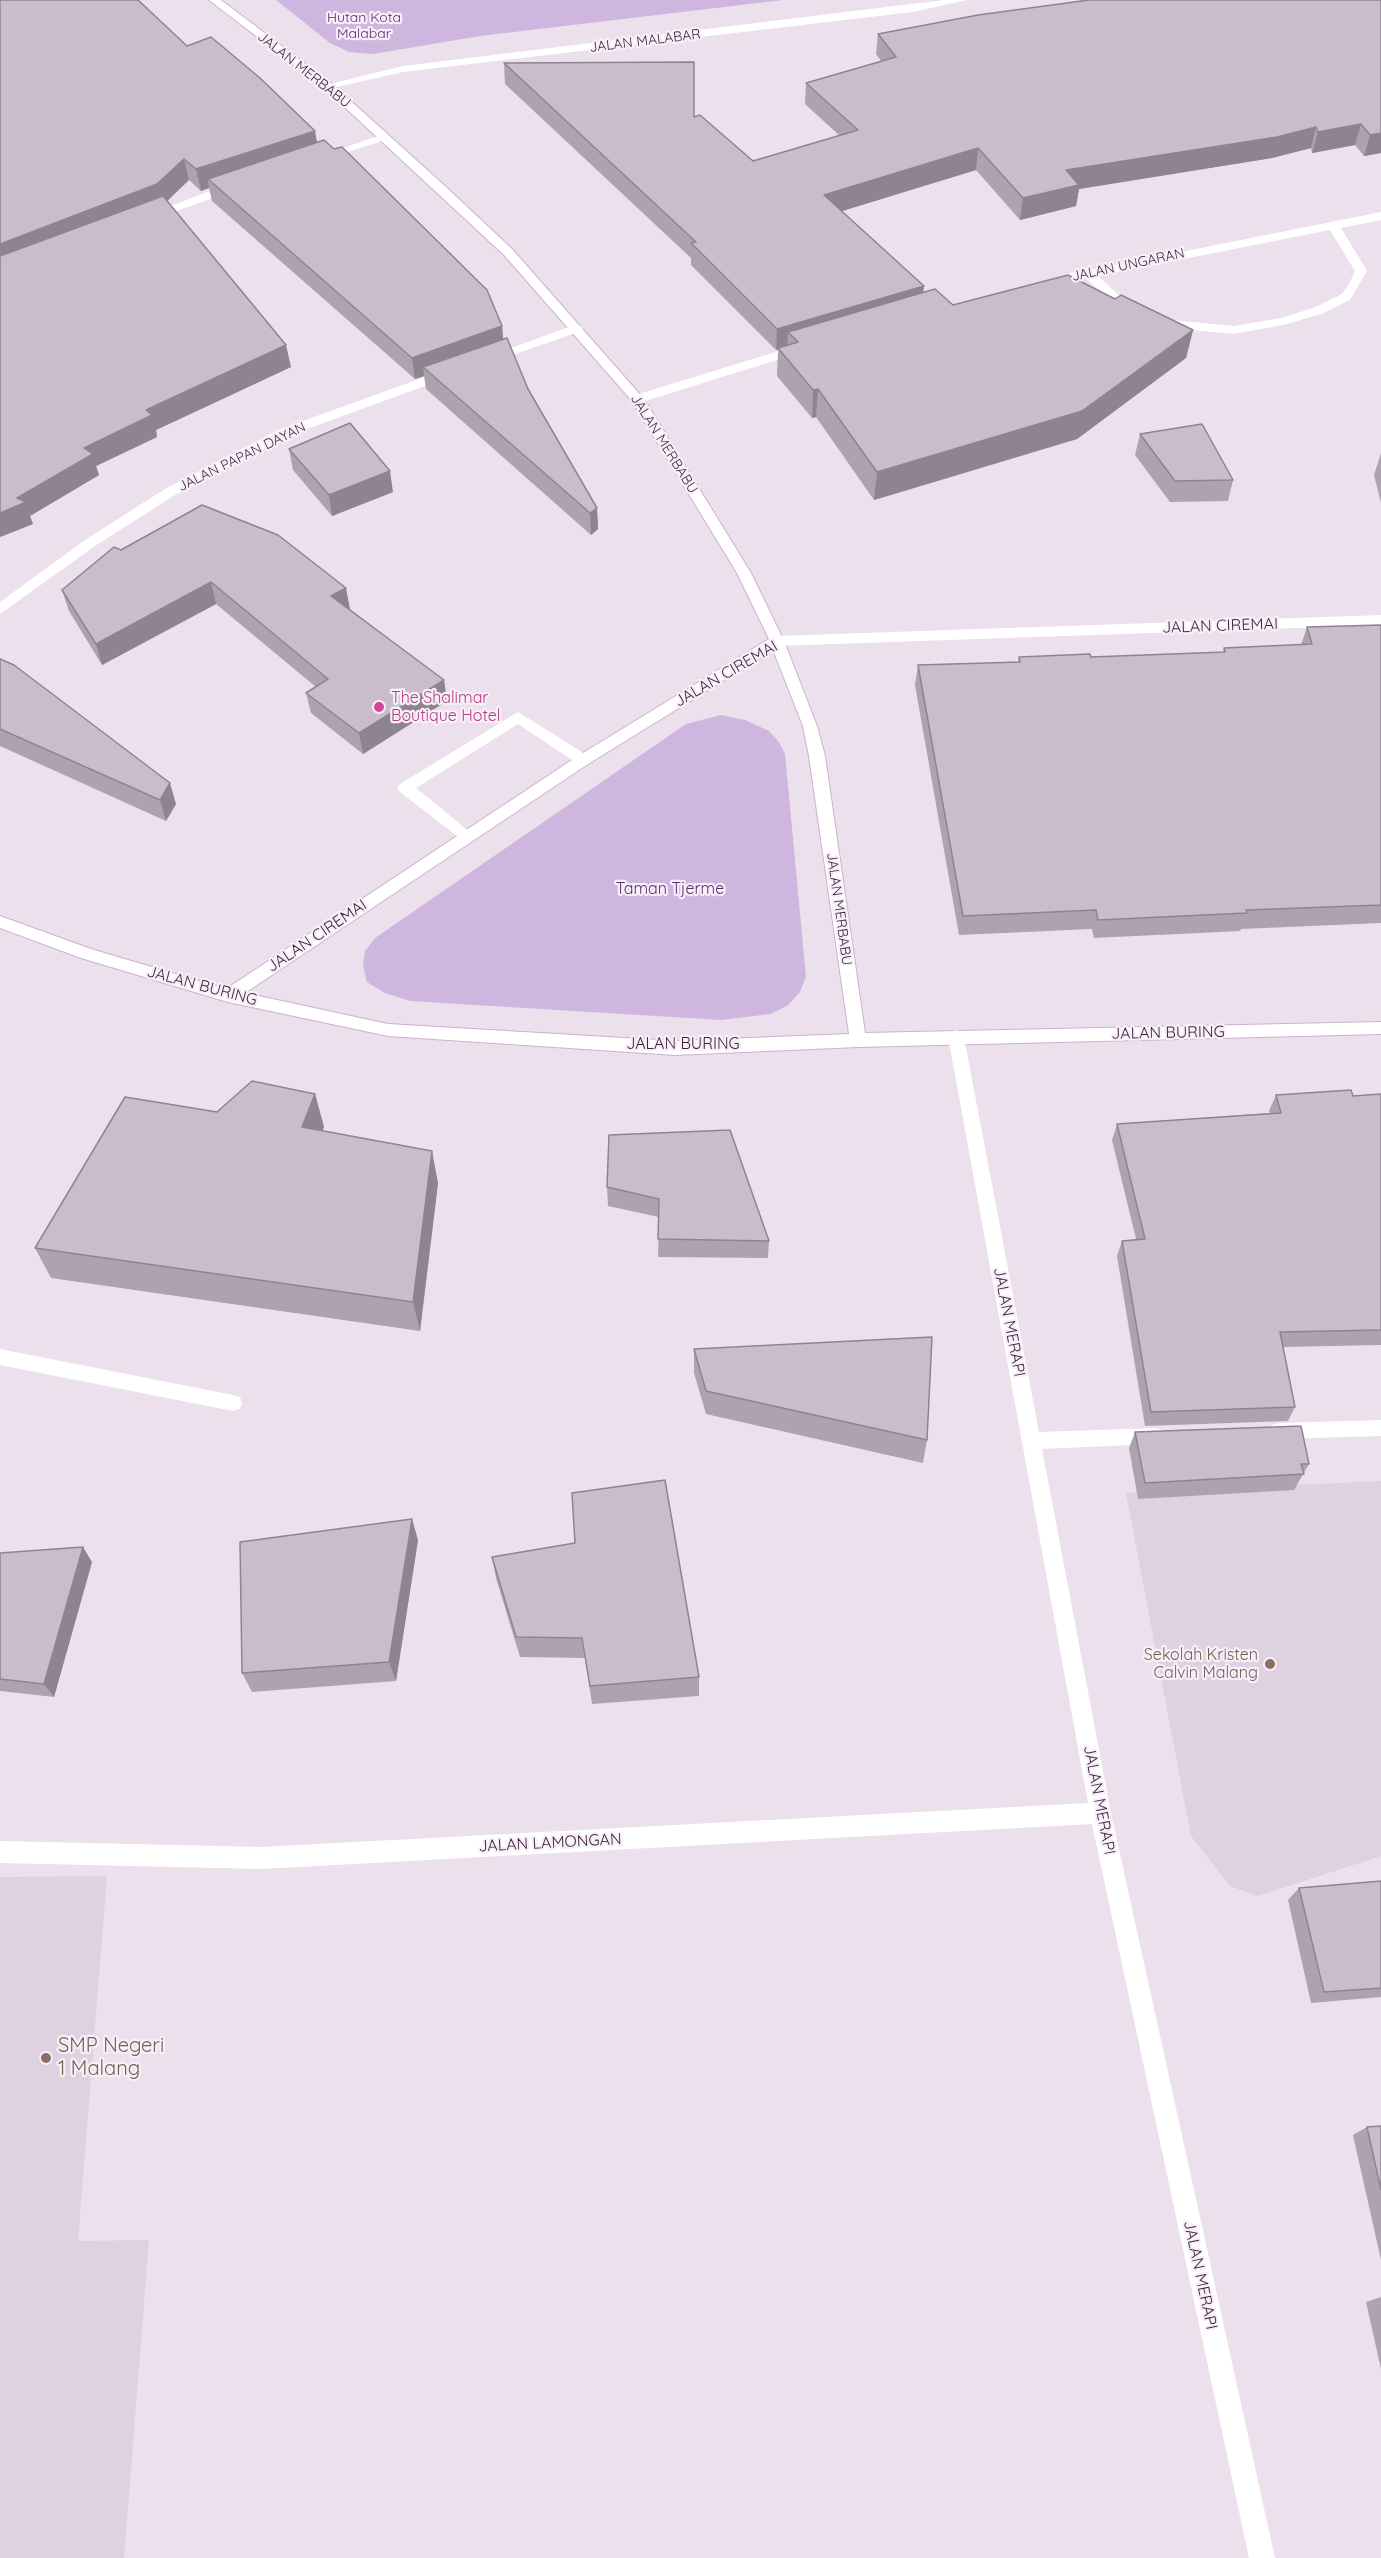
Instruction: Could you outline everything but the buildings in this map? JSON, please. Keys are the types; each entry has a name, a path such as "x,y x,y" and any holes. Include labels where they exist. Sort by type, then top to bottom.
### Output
{"street":[{"name":"JALAN MERBABU","path":"214,0 328,86 507,252 577,328 637,399 744,573 777,641 810,726 817,756 858,1040"},
{"name":"JALAN MALABAR","path":"328,86 403,69 902,11 962,0"},
{"path":"307,162 384,137"},
{"path":"143,219 241,184"},
{"name":"JALAN UNGARAN","path":"1041,284 1086,272 1381,216"},
{"path":"1086,272 1118,301 1170,324 1234,330 1283,321 1317,310 1346,297 1355,284 1361,271 1333,224"},
{"path":"481,361 577,328"},
{"path":"637,399 818,344"},
{"name":"JALAN PAPAN DAYAN","path":"0,609 93,541 170,492 283,434 459,369"},
{"name":"JALAN CIREMAI","path":"228,996 583,760 777,641 1381,620"},
{"path":"466,837 405,788 518,717 583,760"},
{"name":"JALAN BURING","path":"0,922 87,954 228,996 388,1030 675,1048 858,1040 1381,1028"},
{"name":"JALAN MERAPI","path":"956,1038 1100,1814 1262,2558"},
{"path":"0,1357 233,1403"},
{"path":"1264,1432 1381,1428"},
{"path":"1032,1441 1171,1435"},
{"name":"JALAN LAMONGAN","path":"0,1852 261,1858 1100,1814"}],"shaded area":[{"name":"Sekolah Kristen Calvin Malang","path":"1381,1481 1381,1856 1258,1896 1230,1886 1191,1836 1126,1493"},
{"name":"SMP Negeri 1 Malang","path":"107,1876 78,2241 149,2240 124,2558 0,2558 0,1877"}],"green space":[{"name":"Hutan Kota Malabar","path":"276,0 783,0 480,36 373,54 349,52 330,43"},
{"name":"Taman Tjerme","path":"721,715 745,720 769,731 779,742 785,754 806,977 800,992 787,1006 770,1014 721,1020 410,1001 385,993 367,982 363,966 365,951 375,938 686,724"}],"place":[{"name":"The Shalimar Boutique Hotel","path":"379,707"},
{"name":"Sekolah Kristen Calvin Malang","path":"1270,1664"},
{"name":"SMP Negeri 1 Malang","path":"46,2058"}]}
